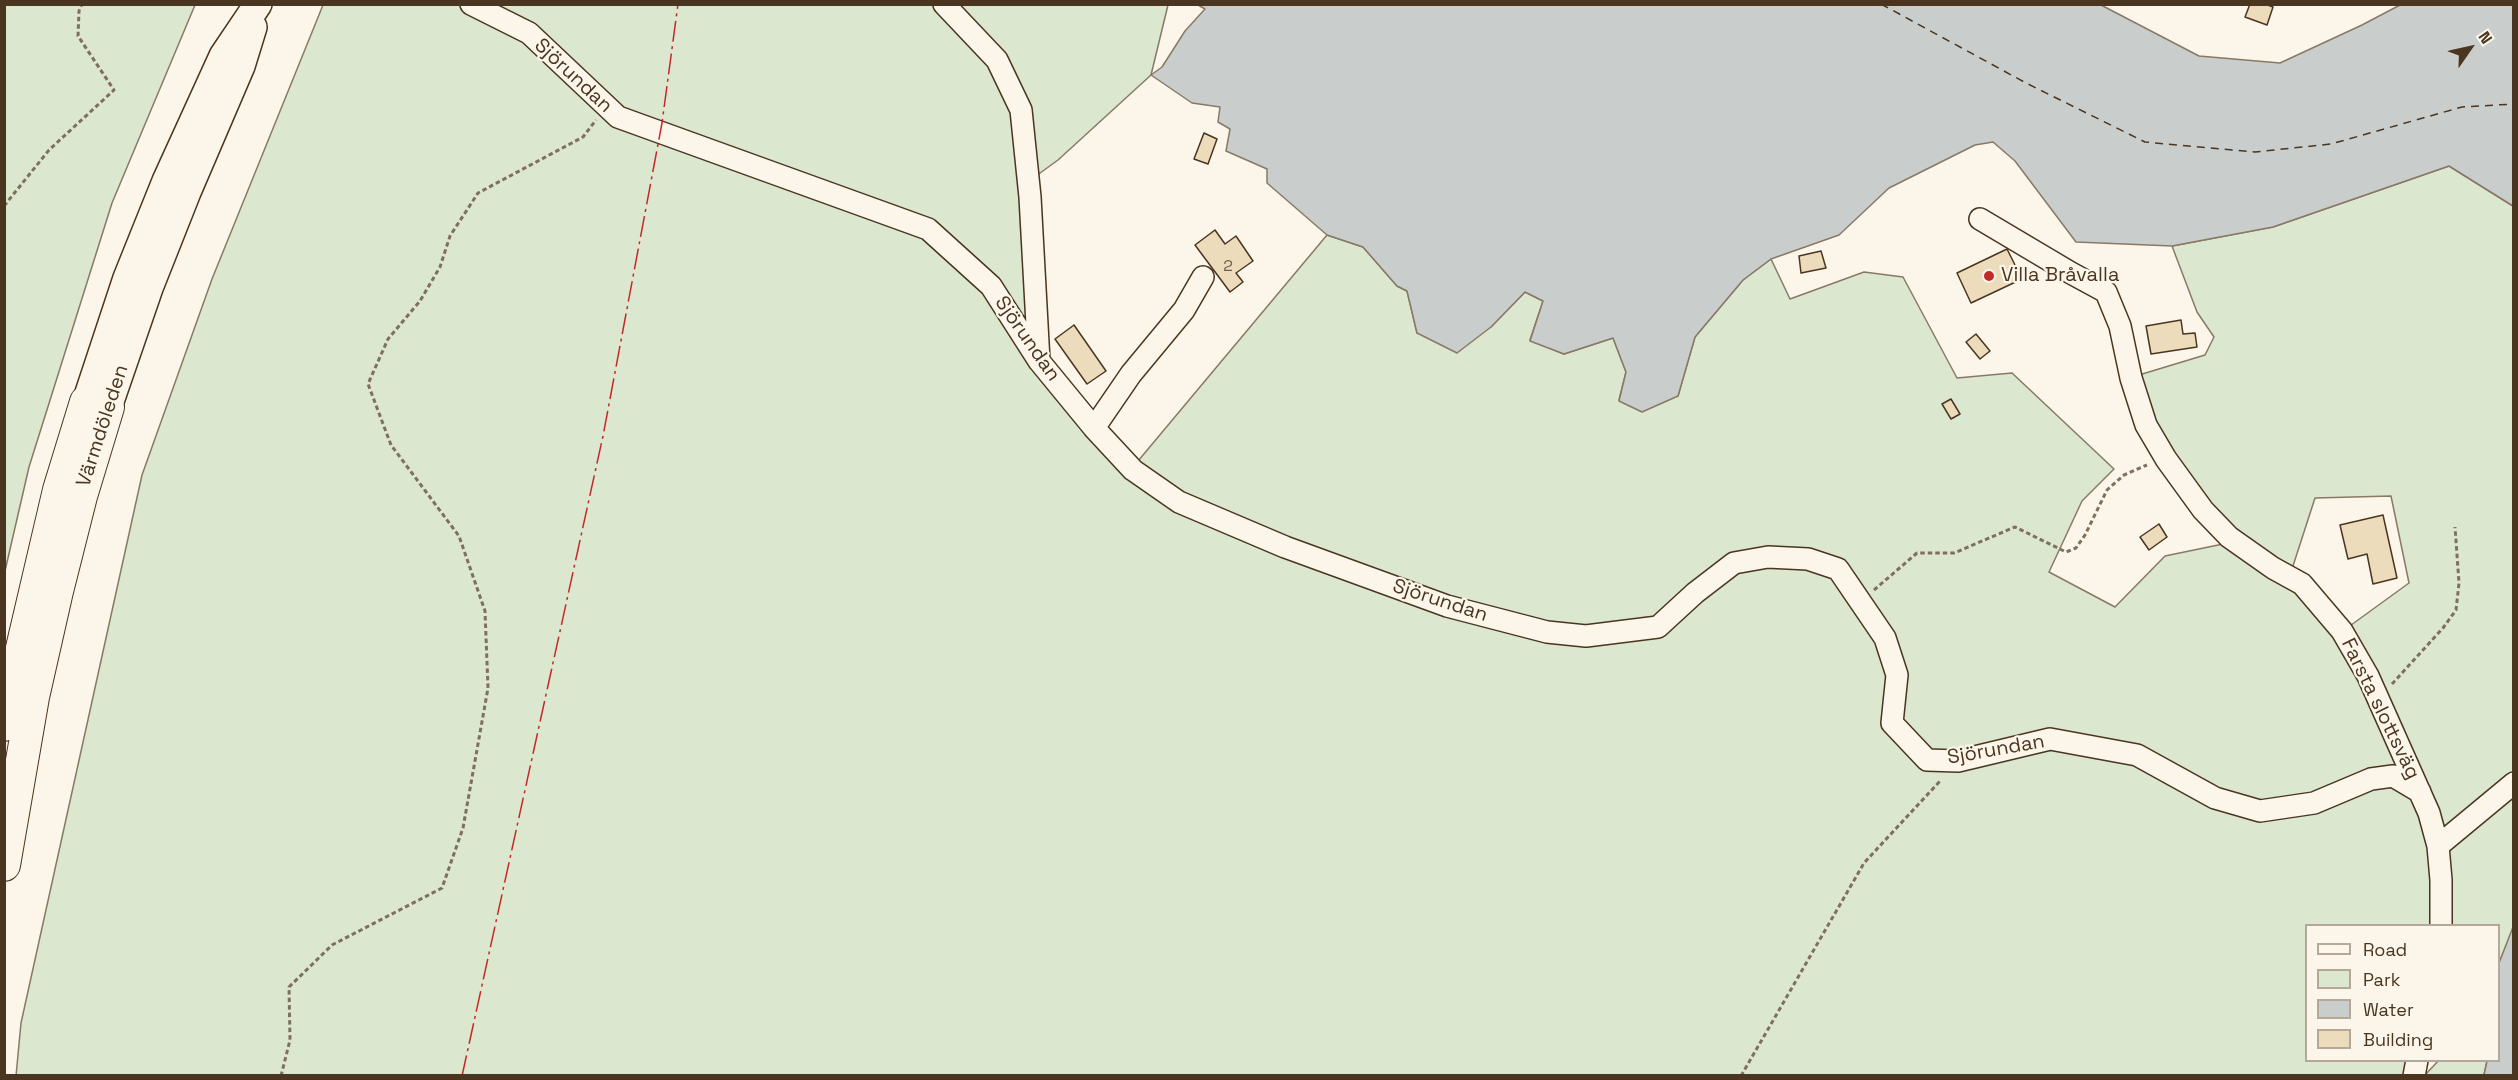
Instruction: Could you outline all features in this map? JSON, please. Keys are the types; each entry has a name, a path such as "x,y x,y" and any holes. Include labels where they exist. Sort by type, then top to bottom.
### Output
{"highway":[{"name":"Värmdöleden","path":"4,725 59,490 97,405"},
{"name":"Värmdöleden","path":"4,865 33,697 81,496 97,405"}],"main road":[{"name":"Värmdöleden","path":"97,405 149,288 241,66 259,4"}],"street":[{"name":"Sjörundan","path":"471,4 529,33 618,117 928,229 991,286 1039,361 1094,428 1134,470 1179,502 1285,547 1447,606 1547,632 1586,636 1658,627 1695,593 1734,563 1768,557 1808,559 1838,569 1885,638 1897,675 1893,723 1927,760 1958,761 2050,739 2137,755 2215,798 2260,811 2314,802 2371,779 2382,777 2393,776 2420,792"},
{"path":"944,4 997,60 1021,110 1030,197 1039,361"},
{"name":"Farsta slottsväg","path":"1980,219 2106,292 2120,326 2131,378 2146,425 2166,459 2203,510 2229,537 2273,568 2302,584 2342,631 2368,676 2420,792 2438,846 2441,924"},
{"path":"1094,428 1131,374 1184,310 1203,277"},
{"path":"2438,846 2514,783"}],"path":[{"path":"4,206 49,150 114,90 78,36 79,11 82,4"},
{"path":"281,1076 290,1040 289,987 332,945 442,888 463,828 488,688 485,611 459,536 391,445 368,384 388,339 420,301 440,267 450,236 478,193 583,137 607,107"},
{"path":"1859,602 1917,553 1954,553 2015,527 2066,552 2076,548 2100,508 2107,490 2124,475 2166,459"},
{"path":"2378,698 2407,669 2456,610 2458,583 2455,527"},
{"path":"1741,1076 1864,863 1958,761"}],"green space":[{"path":"5,4 195,5 112,203 29,467 5,571"},
{"path":"323,5 1168,5 1151,75 1058,160 1025,184 1031,359 1128,473 1327,235 1363,247 1397,286 1407,291 1417,333 1491,327 1525,292 1543,301 1530,340 1564,354 1613,338 1626,372 1619,400 1678,396 1695,337 1743,280 1771,259 1790,299 1864,272 1903,277 1957,378 2012,373 2114,469 2082,501 2049,572 2115,607 2165,556 2223,544 2301,595 2336,636 2370,699 2417,803 2435,857 2432,924 2305,924 2305,1062 2408,1062 2405,1075 16,1076 21,1023 142,475 212,279"},
{"path":"2449,166 2513,206 2514,927 2500,961 2500,924 2447,924 2447,879 2347,628 2409,583 2391,496 2315,498 2292,569 2236,535 2205,503 2151,422 2139,375 2205,355 2214,337 2197,312 2172,246 2273,227"},
{"path":"2437,1062 2487,1062 2484,1075 2425,1075"}],"water":[{"path":"1198,5 2101,5 2199,56 2280,63 2400,5 2513,5 2513,206 2449,166 2273,227 2172,246 2076,242 2015,161 1993,142 1975,145 1889,188 1839,235 1771,259 1743,280 1695,337 1678,396 1642,412 1619,401 1626,372 1613,338 1564,354 1530,341 1543,301 1525,292 1491,327 1457,353 1417,333 1407,291 1397,286 1363,247 1327,235 1267,183 1267,169 1226,151 1230,129 1218,122 1220,107 1192,103 1151,75 1162,67 1185,31 1205,9"},
{"path":"2513,927 2513,1075 2484,1075 2487,1062 2500,1062 2500,960"}],"building":[{"path":"2250,4 2265,4 2273,7 2267,25 2245,17"},
{"path":"1204,133 1217,139 1208,164 1194,159"},
{"path":"1215,230 1225,244 1236,236 1253,261 1236,273 1243,282 1230,292 1195,245"},
{"name":"Villa Bråvalla","path":"2007,249 2022,279 1971,303 1957,273"},
{"path":"1821,251 1826,268 1801,273 1799,256"},
{"path":"2181,320 2183,334 2195,333 2197,347 2151,354 2146,326"},
{"path":"1074,325 1106,371 1087,384 1055,339"},
{"path":"1976,334 1990,351 1980,359 1966,342"},
{"path":"1951,399 1960,414 1951,419 1942,404"},
{"path":"2383,515 2397,578 2373,584 2367,554 2348,559 2340,525"},
{"path":"2159,524 2167,537 2149,550 2140,537"}],"ferry route":[{"path":"1881,4 2026,83 2145,142 2255,152 2331,144 2462,107 2514,104"}],"power":[{"path":"462,1076 603,436 662,123 678,4"}],"place":[{"name":"Villa Bråvalla","path":"1989,276"}]}
